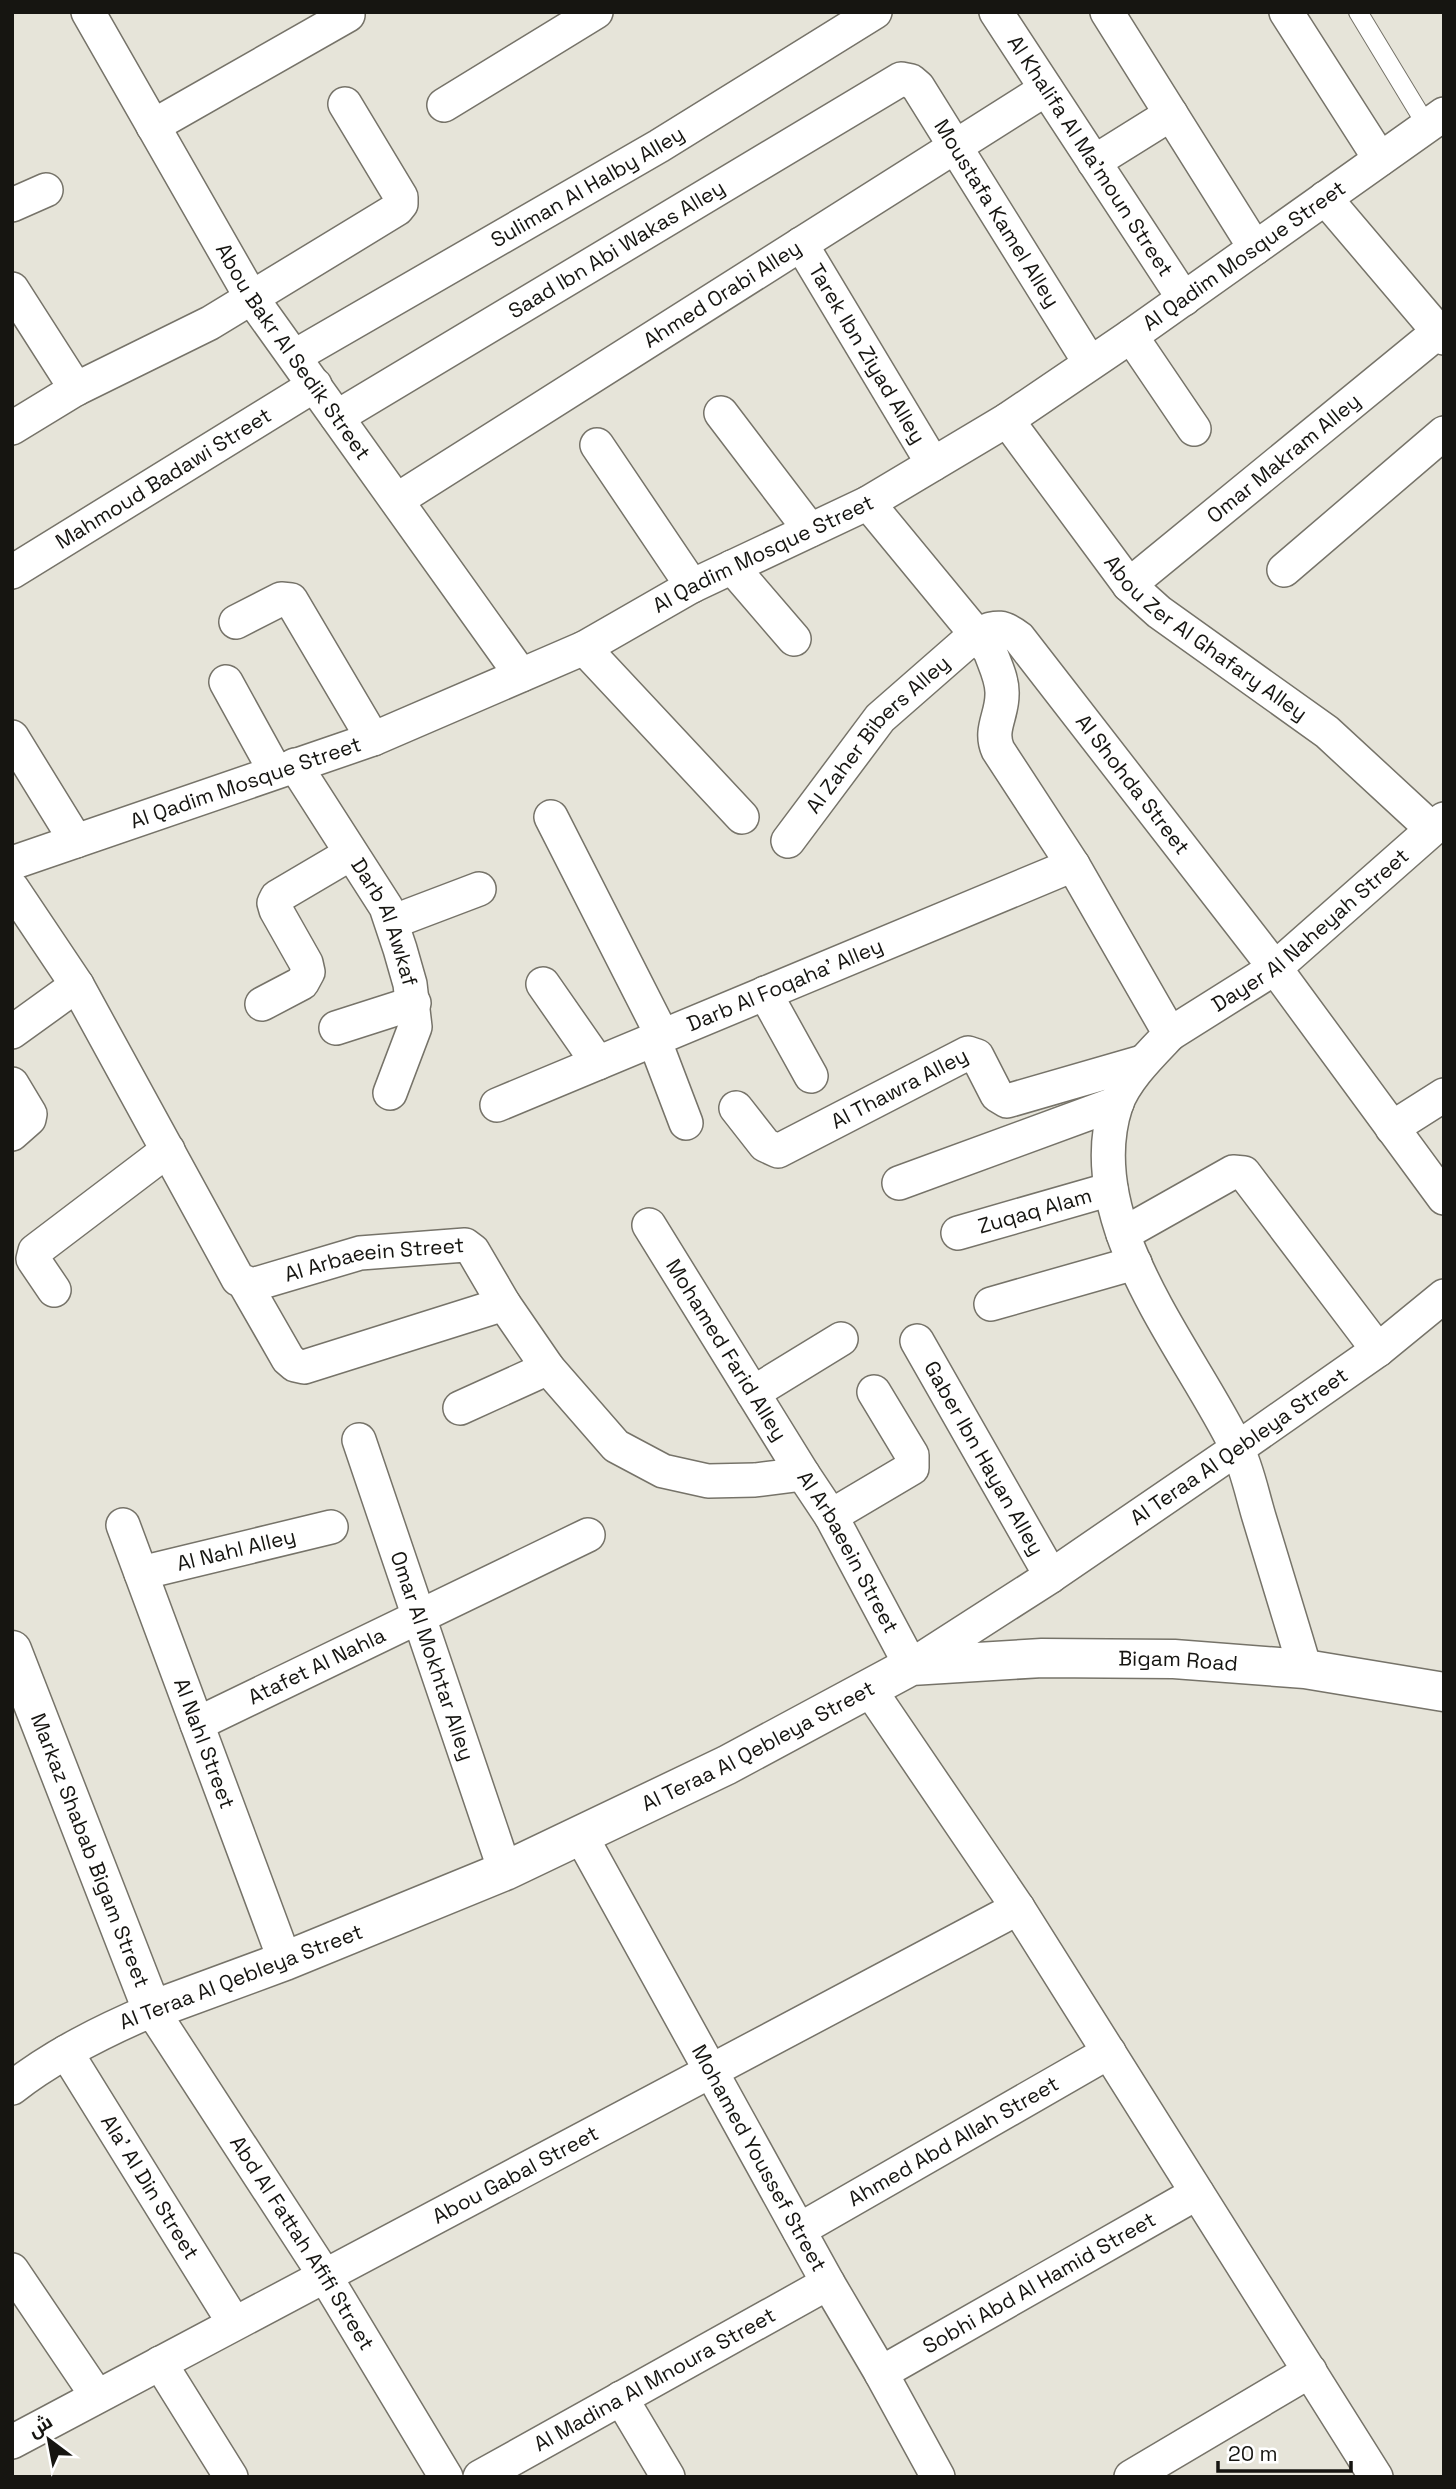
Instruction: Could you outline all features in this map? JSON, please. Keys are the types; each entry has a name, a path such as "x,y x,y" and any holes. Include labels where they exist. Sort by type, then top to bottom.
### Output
{"main road":[{"name":"Markaz Shabab Bigam Street","path":"12,1650 20,1690 152,2010"},
{"name":"Bigam Road","path":"911,1666 1042,1658 1174,1658 1305,1669 1444,1692"},
{"name":"Al Teraa Al Qebleya Street","path":"152,2010 285,1961 505,1871 727,1765 911,1666"}],"street":[{"name":"Abou Bakr Al Sedik Street","path":"88,12 251,297 521,676"},
{"path":"444,105 596,12"},
{"name":"Suliman Al Halby Alley","path":"295,356 660,146 875,12"},
{"name":"Al Khalifa Al Ma'moun Street","path":"996,12 1184,299"},
{"path":"1107,12 1255,248"},
{"path":"1286,12 1380,159"},
{"path":"153,126 348,15"},
{"name":"Moustafa Kamel Alley","path":"893,82 906,79 918,87 1090,363"},
{"name":"Saad Ibn Abi Wakas Alley","path":"337,417 893,82"},
{"name":"Ahmed Orabi Alley","path":"397,499 1046,89"},
{"path":"12,428 76,389 210,323 397,209 401,204 401,197 345,104"},
{"path":"1094,162 1171,114"},
{"name":"Al Qadim Mosque Street","path":"12,863 373,739 584,648 692,586 868,503 1007,420 1184,299 1435,120"},
{"path":"12,205 46,190"},
{"path":"1325,198 1441,335"},
{"name":"Tarek Ibn Ziyad Alley","path":"801,244 933,464"},
{"path":"12,289 76,389"},
{"name":"Omar Makram Alley","path":"1129,584 1441,335"},
{"path":"1130,336 1194,429"},
{"name":"Mahmoud Badawi Street","path":"12,572 314,385"},
{"path":"720,413 810,530"},
{"name":"Abou Zer Al Ghafary Alley","path":"1007,420 1129,584 1158,612 1327,732 1438,824"},
{"path":"1284,570 1444,433"},
{"path":"597,445 692,586"},
{"path":"868,503 989,651 998,671 1002,692 1001,710 993,732 994,742 1073,865 1170,1034"},
{"path":"732,567 794,639"},
{"path":"236,622 281,599 291,600 373,739"},
{"name":"Al Shohda Street","path":"976,634 993,627 1001,627 1019,639 1275,968 1444,1198"},
{"name":"Al Zaher Bibers Alley","path":"788,841 880,718 976,634"},
{"path":"584,648 742,817"},
{"name":"Darb Al Awkaf","path":"226,682 285,768 350,854 386,907 392,922 414,1003 415,1027 390,1093"},
{"path":"12,737 76,841"},
{"path":"551,817 658,1037 686,1123"},
{"name":"Dayer Al Naheyah Street","path":"1305,1669 1238,1448 1143,1283 1129,1248 1111,1189 1108,1138 1117,1103 1142,1062 1170,1034 1275,968 1438,824"},
{"path":"262,1004 302,983 308,972 306,963 275,906 277,897 350,854"},
{"name":"Darb Al Foqaha' Alley","path":"497,1105 1073,865"},
{"path":"12,888 77,985 238,1279 245,1284 288,1360 299,1367 314,1366 504,1304"},
{"path":"392,922 479,889"},
{"path":"543,984 598,1063"},
{"path":"12,1032 77,985"},
{"path":"765,993 811,1076"},
{"path":"336,1028 414,1003"},
{"name":"Al Thawra Alley","path":"736,1108 765,1145 778,1151 968,1053 977,1056 997,1095 1007,1101 1142,1062"},
{"path":"12,1084 30,1114 29,1119 12,1134"},
{"path":"1392,1128 1444,1095"},
{"path":"899,1183 1117,1103"},
{"path":"54,1290 33,1259 35,1251 169,1150"},
{"path":"991,1304 1129,1248 1233,1172 1244,1173 1378,1350"},
{"name":"Zuqaq Alam","path":"958,1233 1111,1189"},
{"name":"Mohamed Farid Alley","path":"649,1225 803,1474"},
{"name":"Al Arbaeein Street","path":"245,1284 258,1284 360,1253 461,1245 473,1251 504,1304 548,1367 616,1446 663,1471 708,1481 755,1480 803,1474 831,1516 911,1666"},
{"name":"Al Teraa Al Qebleya Street","path":"911,1666 1051,1576 1238,1448 1378,1350 1444,1296"},
{"path":"753,1393 841,1339"},
{"name":"Gaber Ibn Hayan Alley","path":"917,1341 1051,1576"},
{"path":"460,1408 548,1367"},
{"path":"831,1516 912,1468 912,1455 874,1392"},
{"name":"Omar Al Mokhtar Alley","path":"359,1440 505,1871"},
{"name":"Al Nahl Street","path":"123,1525 285,1961"},
{"name":"Al Nahl Alley","path":"141,1573 331,1527"},
{"name":"Atafet Al Nahla","path":"197,1724 588,1535"},
{"path":"870,1690 1018,1908 1376,2477"},
{"name":"Mohamed Youssef Street","path":"582,1836 710,2071 938,2477"},
{"name":"Abou Gabal Street","path":"12,2442 1018,1908"},
{"name":"Al Teraa Al Qebleya Street","path":"12,2088 66,2052 108,2029 152,2010"},
{"name":"Abd Al Fattah Afifi Street","path":"152,2010 325,2276 446,2477"},
{"name":"Ala' Al Din Street","path":"66,2052 234,2323"},
{"name":"Ahmed Abd Allah Street","path":"799,2230 1109,2052"},
{"name":"Sobhi Abd Al Hamid Street","path":"881,2373 1197,2193"},
{"path":"12,2270 97,2396"},
{"name":"Al Madina Al Mnoura Street","path":"481,2477 828,2283"},
{"path":"160,2363 232,2477"},
{"path":"1131,2477 1310,2371"},
{"path":"621,2398 668,2477"}],"lane":[{"path":"1358,12 1435,120"}]}
